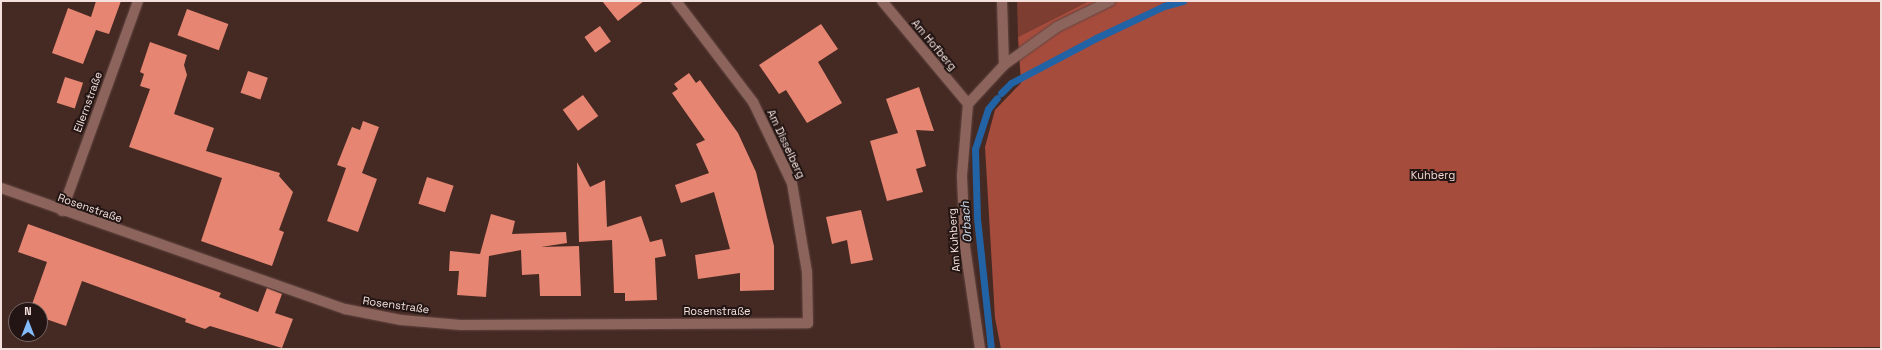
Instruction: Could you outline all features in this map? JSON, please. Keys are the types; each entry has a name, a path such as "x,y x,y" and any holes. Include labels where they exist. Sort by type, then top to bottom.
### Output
{"street":[{"name":"Ellernstraße","path":"62,211 138,1"},
{"name":"Am Disselberg","path":"676,1 753,102 792,184 805,257 808,323"},
{"name":"Am Hofberg","path":"882,1 968,104"},
{"path":"1002,1 1004,65"},
{"path":"968,104 1004,65 1057,27 1110,1"},
{"name":"Am Kuhberg","path":"968,104 962,176 965,247 980,349"},
{"name":"Rosenstraße","path":"1,188 62,211 345,309 401,320 462,325 808,323"}],"shaded area":[{"path":"1017,1 1089,1 1018,37"}],"green space":[{"name":"Kuhberg","path":"1089,1 1881,1 1881,347 1001,349 995,318 985,147 995,110 1021,83 1018,37"}],"building":[{"path":"96,1 121,1 109,34 96,30 83,64 52,53 68,8 91,17"},
{"path":"602,1 644,1 618,21"},
{"path":"187,9 228,24 219,50 177,35"},
{"path":"821,24 838,49 818,62 842,103 807,123 786,90 779,94 759,65"},
{"path":"600,26 611,42 595,52 584,37"},
{"path":"150,42 187,55 184,65 187,75 174,114 214,128 206,151 280,173 279,176 293,192 279,230 284,232 272,266 201,241 222,178 129,147 150,89 140,86 144,74 140,72"},
{"path":"248,71 268,78 260,100 241,93"},
{"path":"689,73 696,83 700,80 738,133 756,172 774,246 774,290 740,291 740,273 698,279 695,255 730,249 714,192 681,203 675,185 709,173 696,144 705,140 672,93 678,89 674,84"},
{"path":"65,77 83,83 75,109 57,103"},
{"path":"919,87 934,131 916,130 926,166 916,169 923,192 887,201 870,141 898,133 886,99"},
{"path":"583,95 598,116 578,131 563,110"},
{"path":"363,121 379,127 362,173 377,179 358,232 327,221 346,168 337,165 352,127 360,130"},
{"path":"577,162 590,187 605,180 607,227 641,216 650,242 662,239 666,256 655,258 657,300 625,301 625,293 614,293 612,240 579,242"},
{"path":"427,177 454,186 445,212 418,204"},
{"path":"861,210 873,260 851,264 847,240 832,244 826,217"},
{"path":"491,214 515,221 512,234 566,232 567,243 541,247 579,246 581,296 540,296 539,274 522,275 521,250 489,256 486,297 457,295 459,271 449,271 450,251 480,254"},
{"path":"28,224 221,293 219,297 258,312 267,288 282,294 275,313 293,319 282,348 210,326 205,329 185,322 186,319 82,281 66,326 48,320 48,302 33,302 47,262 18,252"}],"waterway":[{"name":"Orbach","path":"1001,93 1011,83 1096,38 1164,6 1183,1"},
{"name":"Orbach","path":"991,349 977,217 975,149 988,109 997,98"}]}
